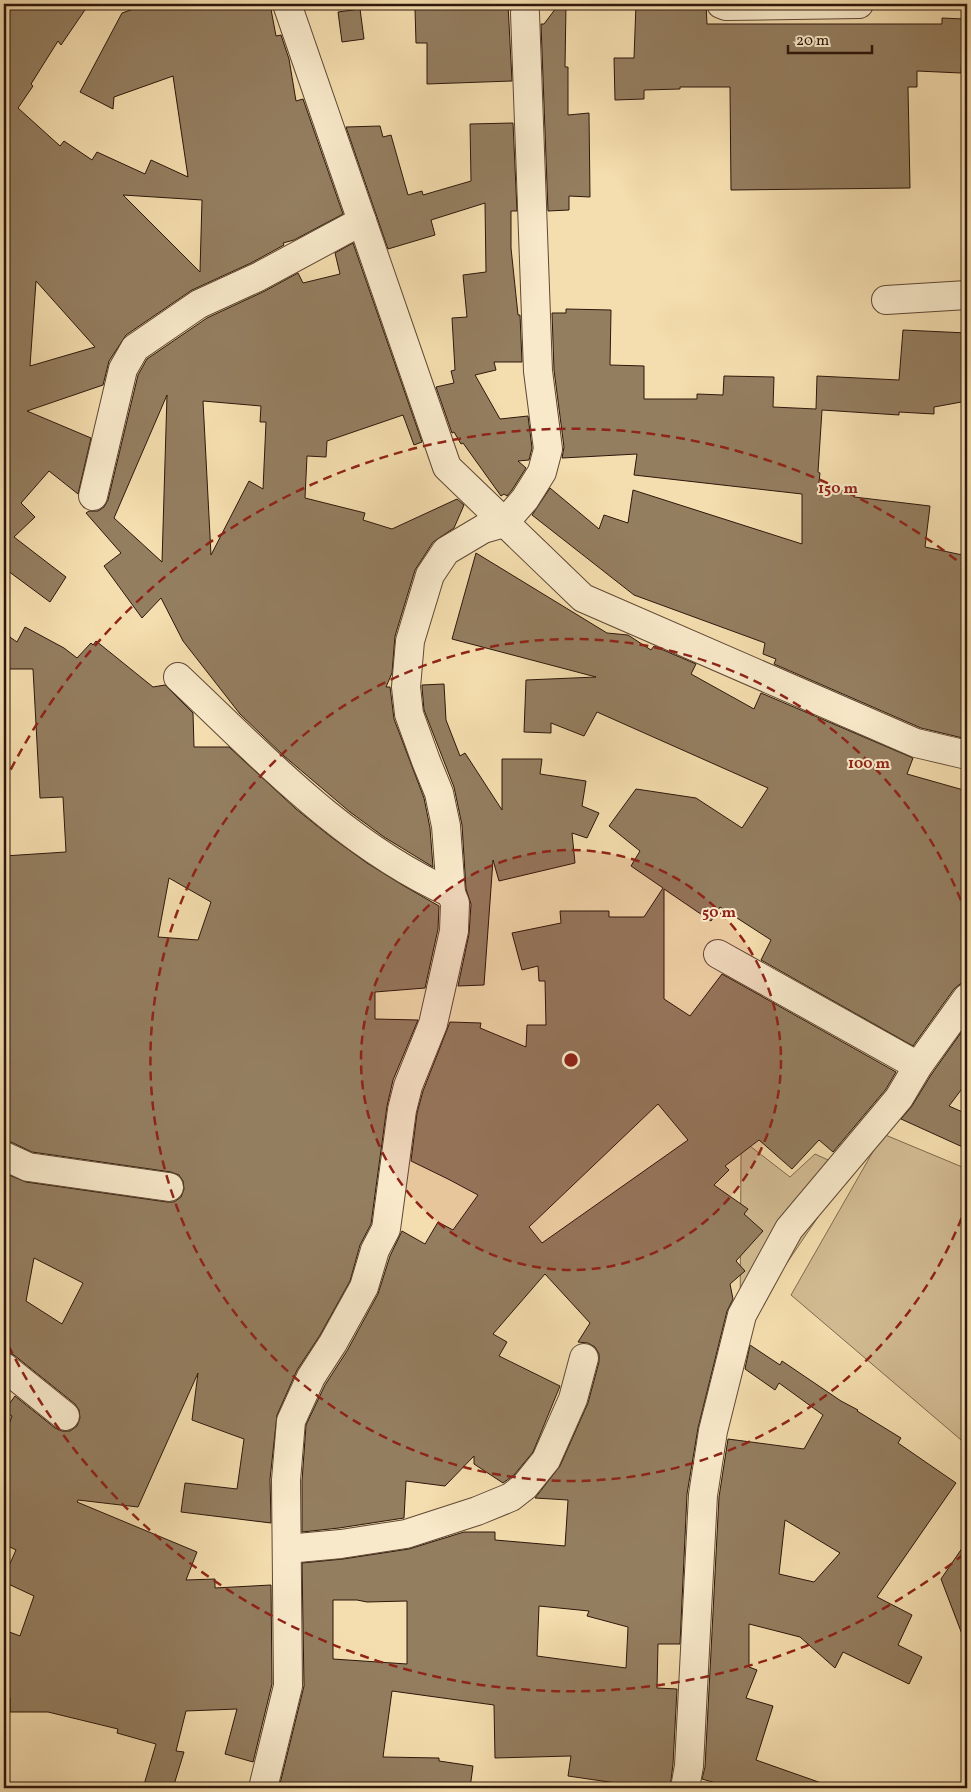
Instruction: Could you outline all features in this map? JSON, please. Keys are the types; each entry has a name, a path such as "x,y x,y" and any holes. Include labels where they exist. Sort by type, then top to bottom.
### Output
{"street":[{"path":"287,4 447,467 583,598 916,743 967,755"},
{"path":"721,4 726,6 859,4"},
{"path":"263,1788 288,1686 286,1480 291,1421 311,1377 333,1343 364,1287 376,1250 386,1229 402,1110 408,1086 433,1024 452,938 455,903 451,893 446,826 439,793 409,714 406,687 410,641 430,575 446,551 483,528 504,522 525,499 542,472 548,449 538,371 525,13"},
{"path":"93,496 123,369 135,348 199,304 258,277 362,221"},
{"path":"886,300 967,295"},
{"path":"178,677 323,812 391,861 428,883 451,893"},
{"path":"718,954 918,1066"},
{"path":"686,1788 689,1766 703,1495 713,1430 742,1314 789,1229 899,1098 918,1066 967,998"},
{"path":"4,1156 28,1167 169,1187"},
{"path":"287,1549 341,1544 406,1534 477,1511 511,1497 525,1486 546,1460 573,1399 584,1358"},
{"path":"4,1366 65,1416"}],"shaded area":[{"path":"883,1134 967,1169 967,1445 791,1295"},
{"path":"746,1143 790,1177 815,1154 850,1170 740,1332 741,1154"}],"building":[{"path":"4,4 89,4 61,45 58,41 31,84 33,86 18,108 60,146 64,141 92,160 97,152 145,174 151,160 188,177 173,76 114,97 113,109 80,92 122,13 148,4 270,4 276,36 281,35 289,59 296,101 303,99 343,214 294,240 283,243 284,245 251,263 192,290 126,335 109,361 103,385 27,411 91,438 78,494 49,471 21,503 35,517 14,537 66,577 50,602 4,568","holes":["123,195 202,200 200,272","36,281 95,347 30,366"]},
{"path":"462,4 508,4 512,81 427,84 427,43 416,43 415,9 462,8"},
{"path":"559,4 566,4 565,67 568,67 568,115 589,113 590,197 569,196 569,210 548,211 541,24 544,24"},
{"path":"636,4 706,4 707,24 942,24 942,18 964,19 961,73 917,71 917,87 908,87 910,188 731,190 730,87 680,87 680,89 644,90 644,99 615,100 614,58 634,58"},
{"path":"360,9 364,39 342,42 338,12"},
{"path":"513,123 517,211 511,211 511,248 518,315 520,315 522,362 494,362 496,370 475,375 500,419 528,416 532,448 529,460 518,461 526,468 507,496 504,494 501,496 463,443 461,444 454,432 452,433 436,387 454,383 451,371 455,370 452,318 467,317 463,275 486,272 485,203 431,220 435,235 388,249 346,127 380,126 383,137 391,135 408,195 422,191 423,195 471,181 470,124"},
{"path":"353,243 422,442 414,445 403,415 327,441 326,457 307,456 305,498 365,513 363,520 392,529 457,499 464,505 454,528 433,542 415,570 395,636 392,673 386,687 390,687 394,719 424,798 430,828 433,867 384,837 350,812 284,756 240,714 183,641 161,598 142,618 104,566 121,553 86,513 98,511 104,507 108,500 138,375 147,359 207,318 265,291 298,273 303,283 340,274 335,253","holes":["167,395 162,562 114,518","203,401 261,406 260,422 266,422 263,489 249,481 211,555"]},
{"path":"566,309 611,310 610,365 644,366 644,399 697,399 697,394 723,395 724,376 774,377 773,407 816,409 817,376 899,380 903,330 967,333 967,401 934,407 934,414 899,412 899,415 822,410 818,491 854,491 854,497 930,506 925,547 967,556 967,739 921,728 774,664 776,659 763,654 765,643 634,595 532,515 550,488 599,529 604,515 628,523 633,490 802,544 802,494 634,475 637,454 562,458 564,447 554,370 552,313 566,313"},
{"path":"476,553 607,633 628,635 651,650 654,646 696,664 691,674 754,709 761,693 913,758 907,774 967,791 967,983 960,984 954,989 913,1046 761,960 771,940 720,907 711,921 664,889 664,999 690,1016 722,974 896,1072 886,1089 833,1152 819,1140 792,1169 759,1140 725,1166 729,1170 714,1185 748,1209 744,1214 763,1231 736,1261 745,1271 730,1284 733,1299 727,1311 698,1428 687,1494 680,1644 658,1644 657,1688 677,1689 670,1788 615,1788 616,1783 568,1776 571,1756 495,1758 494,1705 392,1691 383,1757 439,1758 439,1761 473,1766 470,1788 393,1784 392,1788 339,1788 305,1785 304,1788 279,1788 304,1686 302,1563 409,1549 464,1532 495,1532 495,1540 565,1546 568,1500 535,1498 560,1466 588,1403 599,1362 599,1354 595,1347 588,1343 578,1342 590,1323 545,1274 493,1334 507,1342 499,1356 560,1386 533,1452 514,1475 503,1483 474,1464 474,1456 445,1486 406,1481 404,1518 302,1532 302,1481 306,1425 325,1385 347,1351 378,1294 390,1256 402,1231 425,1244 438,1222 453,1230 478,1195 411,1161 417,1113 423,1091 450,1022 481,1023 480,1028 526,1047 527,1025 546,1025 545,981 539,981 538,966 522,970 512,933 561,923 560,911 609,911 609,917 644,917 663,888 631,866 640,851 609,826 636,789 696,798 742,828 768,788 597,712 584,736 551,723 551,733 524,732 526,680 596,677 452,639","holes":["658,1104 688,1140 542,1243 529,1227","333,1600 367,1602 407,1601 407,1664 333,1659","539,1606 589,1611 587,1616 628,1627 626,1668 537,1656"]},
{"path":"25,627 64,648 77,658 91,643 93,645 96,641 153,687 165,685 193,713 194,747 229,747 296,809 331,837 367,863 439,906 438,929 425,988 375,992 375,1019 418,1020 393,1080 387,1106 371,1224 360,1245 350,1281 320,1335 297,1370 277,1415 270,1479 271,1523 181,1512 185,1483 237,1489 244,1439 192,1420 198,1373 138,1507 78,1500 77,1502 197,1552 186,1580 215,1579 215,1588 271,1585 272,1684 253,1762 225,1754 237,1709 186,1711 176,1751 184,1752 173,1788 143,1788 156,1744 117,1733 118,1729 48,1712 10,1712 10,1698 4,1695 4,1630 20,1636 34,1596 4,1582 4,1577 16,1550 4,1544 4,1438 12,1416 4,1411 15,1396 55,1428 62,1431 70,1431 77,1426 80,1418 79,1410 75,1404 14,1355 4,1352 4,1189 9,1175 26,1182 167,1202 174,1202 181,1197 184,1189 183,1181 179,1175 171,1172 32,1152 11,1142 4,1141 4,936 8,936 4,904 4,856 66,852 63,797 40,798 33,669 4,669 4,633 17,642","holes":["169,878 211,902 198,940 158,937","34,1258 83,1283 62,1324 26,1301"]},
{"path":"444,684 446,720 460,756 465,753 502,810 502,759 542,759 540,774 586,781 582,806 599,813 587,838 572,833 575,863 499,881 493,860 484,985 458,986 469,934 471,904 466,889 462,825 454,787 424,710 422,687 422,685"},
{"path":"967,1024 967,1082 949,1106 967,1114 967,1149 901,1119 912,1106"},
{"path":"750,1345 780,1365 782,1361 841,1401 901,1438 898,1443 956,1483 877,1597 912,1615 898,1645 922,1657 909,1684 843,1652 835,1668 800,1637 749,1624 749,1667 757,1670 746,1698 773,1706 756,1760 827,1785 826,1788 733,1788 702,1779 705,1767 719,1497 728,1439 804,1449 823,1415 779,1383 775,1390 745,1369","holes":["785,1520 840,1553 814,1582 779,1574"]},
{"path":"967,1541 967,1641 965,1642 941,1579"}]}
